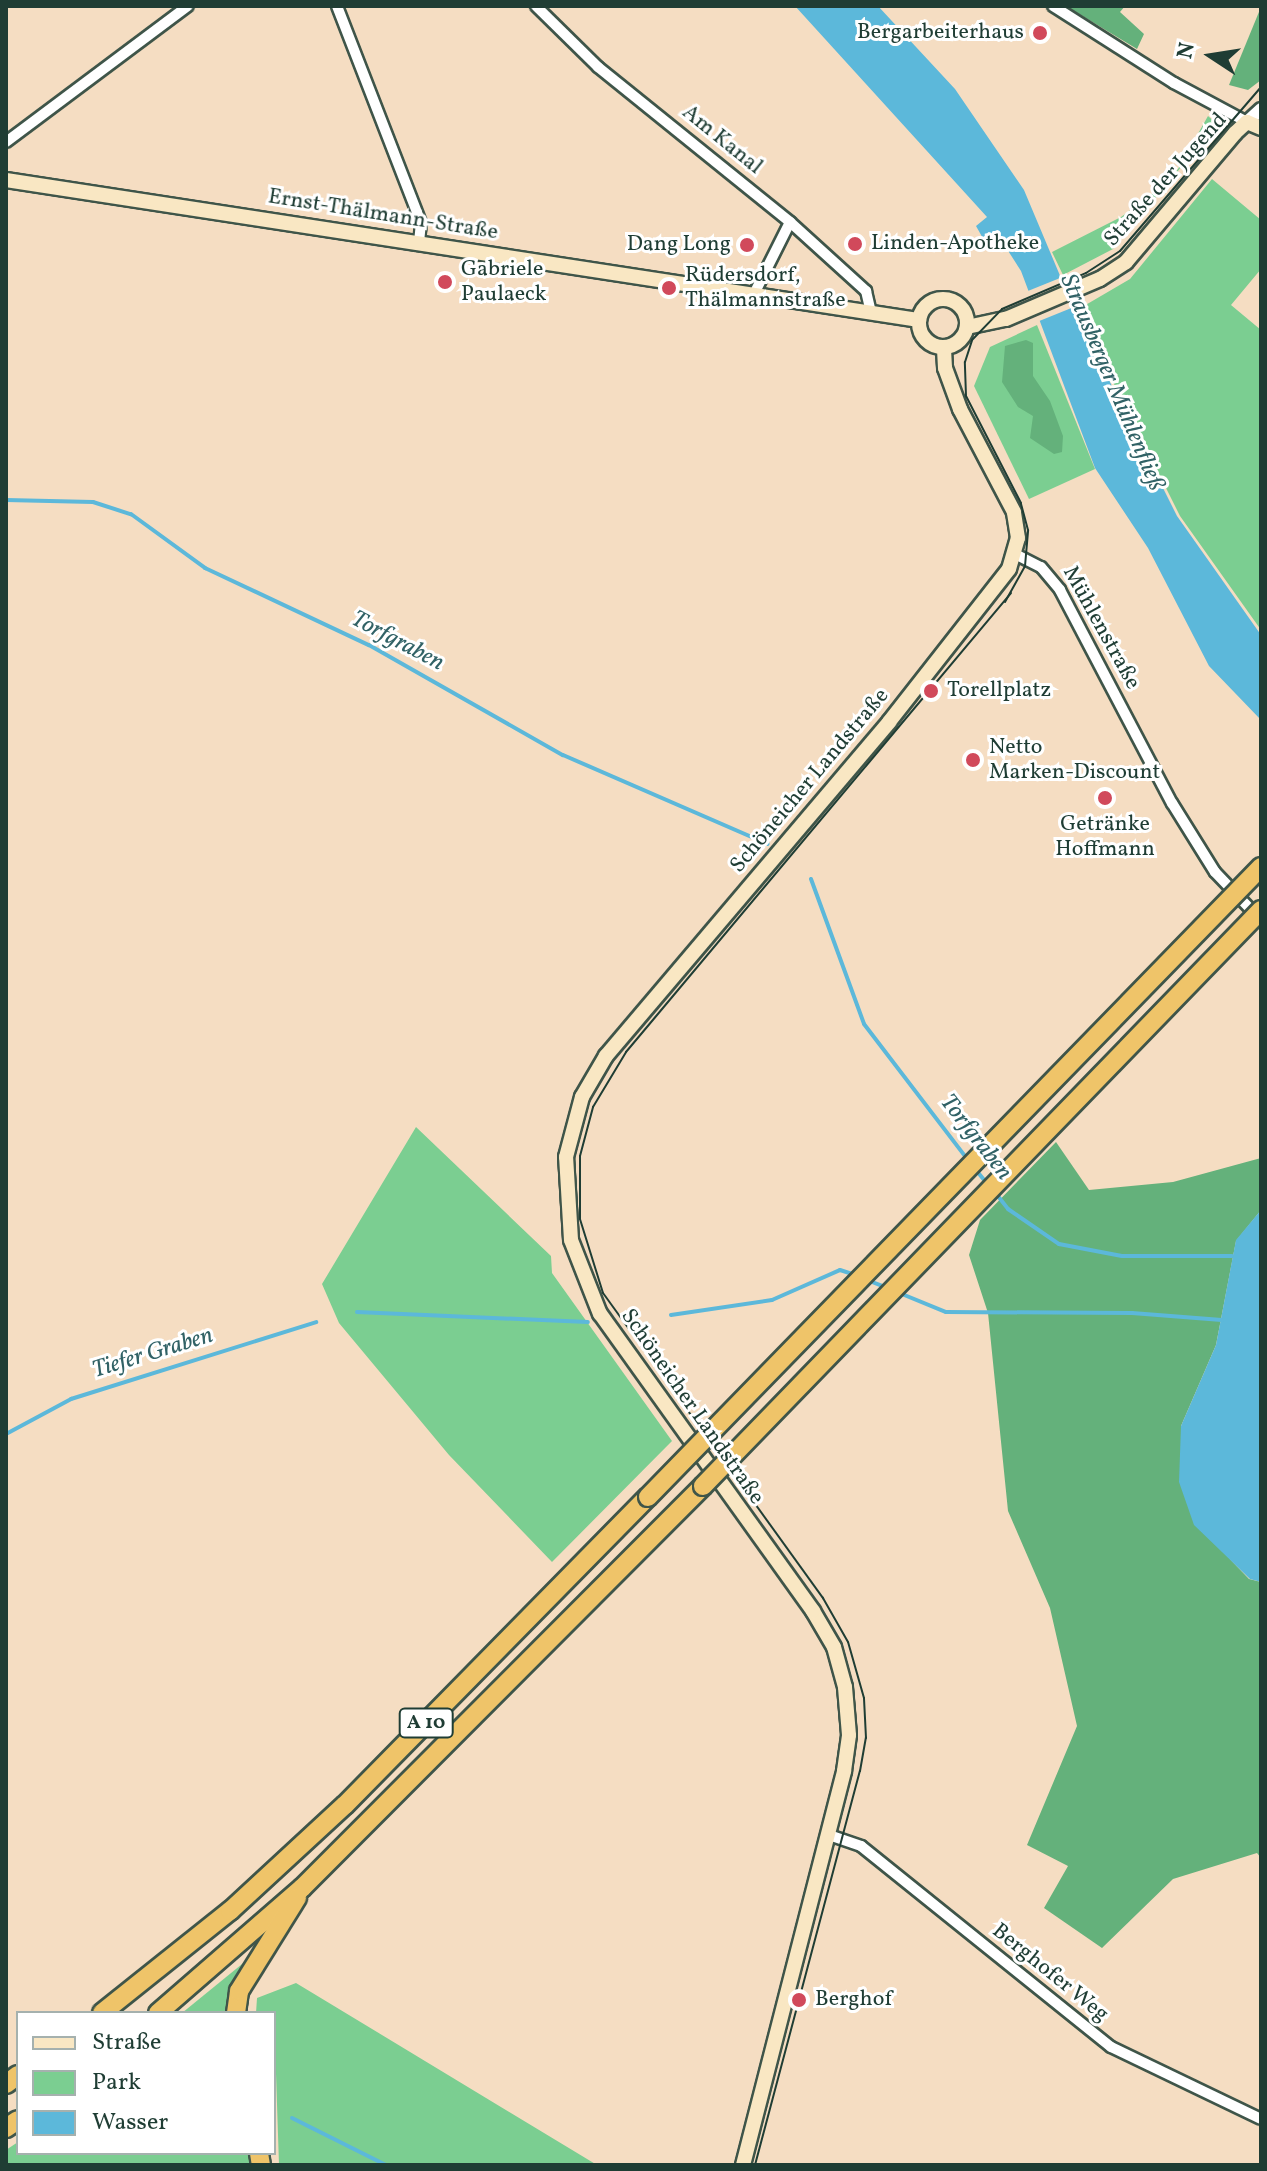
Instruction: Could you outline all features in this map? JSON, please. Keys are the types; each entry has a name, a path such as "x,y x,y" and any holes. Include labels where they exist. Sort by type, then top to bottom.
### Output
{"highway":[{"name":"A 10","path":"105,2011 230,1911 345,1805 1261,867"},
{"name":"A 10","path":"160,2011 302,1888 703,1486 1261,910"},
{"path":"236,2011 239,1991 302,1888"}],"main road":[{"name":"Straße der Jugend","path":"967,327 1006,319 1091,283 1126,262 1254,125"},
{"name":"Ernst-Thälmann-Straße","path":"6,180 919,320"},
{"path":"946,299 964,312 967,327 959,342 944,348 925,339 919,320 925,306 946,299"},
{"path":"944,348 945,368 960,409 1014,512 1015,554"},
{"name":"Schöneicher Landstraße","path":"743,2165 829,1835 849,1735 845,1687 834,1647 600,1314 571,1240 566,1157 582,1097 606,1056 966,628 994,593 1015,554"}],"street":[{"path":"163,6 171,18"},
{"path":"6,142 188,6"},
{"path":"337,6 421,223 419,243"},
{"name":"Am Kanal","path":"536,6 598,67 790,222 866,291 871,312"},
{"path":"1053,6 1174,83 1254,125"},
{"name":"Straße der Jugend","path":"1254,125 1261,109"},
{"path":"754,294 790,222"},
{"name":"Mühlenstraße","path":"1015,554 1041,567 1060,590 1185,824 1215,872 1261,920"},
{"name":"Berghofer Weg","path":"829,1835 861,1846 1111,2047 1261,2119"}],"green space":[{"path":"1066,6 1125,6 1120,12 1144,34 1137,49"},
{"path":"1261,7 1261,80 1248,90 1229,85"},
{"path":"1208,116 1217,124 1113,249 1063,275 1052,252 1121,217 1160,188 1178,169"},
{"path":"1212,179 1261,220 1261,269 1231,305 1261,330 1261,630 1180,516 1077,310 1130,279"},
{"path":"1037,325 1095,469 1029,499 974,386 990,347"},
{"path":"1026,340 1033,343 1033,376 1050,401 1063,436 1062,452 1054,454 1030,438 1033,416 1018,407 1002,382 1005,346"},
{"path":"416,1127 551,1256 552,1273 672,1441 552,1562 449,1455 339,1323 322,1284"},
{"path":"1056,1142 1089,1190 1173,1182 1261,1158 1261,1210 1236,1241 1216,1345 1181,1426 1224,1553 1249,1579 1261,1582 1261,1858 1257,1853 1173,1879 1102,1948 1044,1908 1068,1866 1027,1845 1077,1726 1050,1608 1008,1511 988,1313 969,1255 980,1220"},
{"path":"247,1960 230,2011 184,2011"},
{"path":"296,1983 597,2165 279,2165 276,2011 256,2011 257,1998"},
{"path":"16,2143 16,2155 248,2155 250,2165 6,2165 6,2150"}],"water":[{"path":"795,6 878,6 955,89 1024,190 1077,316 1177,516 1261,635 1261,720 1209,666 1148,548 1095,468 1021,271 998,235 985,242 976,226 987,217"},
{"path":"1261,1210 1261,1582 1250,1579 1194,1525 1179,1482 1181,1426 1216,1345 1236,1240"}],"pier":[{"path":"1065,276 1077,306 1036,322 1024,292"}],"waterway":[{"name":"Torfgraben","path":"6,500 93,502 131,514 205,568 369,645 563,755 768,844"},
{"name":"Torfgraben","path":"811,879 864,1024 968,1160"},
{"name":"Torfgraben","path":"976,1170 988,1185"},
{"name":"Torfgraben","path":"994,1191 1008,1209 1059,1244 1122,1256 1232,1256"},
{"path":"671,1315 772,1300 840,1270 855,1275"},
{"path":"867,1280 885,1287"},
{"path":"897,1292 946,1312 1132,1313 1222,1320"},
{"name":"Tiefer Graben","path":"357,1312 588,1322"},
{"name":"Tiefer Graben","path":"6,1434 71,1399 316,1322"},
{"path":"292,2118 386,2165"}],"tram line":[{"path":"1005,602 1025,566 1028,530 1021,503 966,396 965,362 972,340 1002,309 1086,273 1120,251 1261,87"},
{"path":"755,2165 860,1771 866,1738 864,1698 848,1642 823,1598 603,1293 580,1219 580,1156 593,1107 626,1052 1011,593"}],"place":[{"name":"Bergarbeiterhaus","path":"1040,33"},
{"name":"Linden-Apotheke","path":"855,244"},
{"name":"Dang Long","path":"747,245"},
{"name":"Gabriele Paulaeck","path":"445,282"},
{"name":"Rüdersdorf, Thälmannstraße","path":"669,288"},
{"name":"Torellplatz","path":"931,691"},
{"name":"Netto Marken-Discount","path":"973,760"},
{"name":"Getränke Hoffmann","path":"1105,798"},
{"name":"Berghof","path":"799,2000"}],"water label":[{"name":"Strausberger Mühlenfließ","path":"1111,383"}]}
